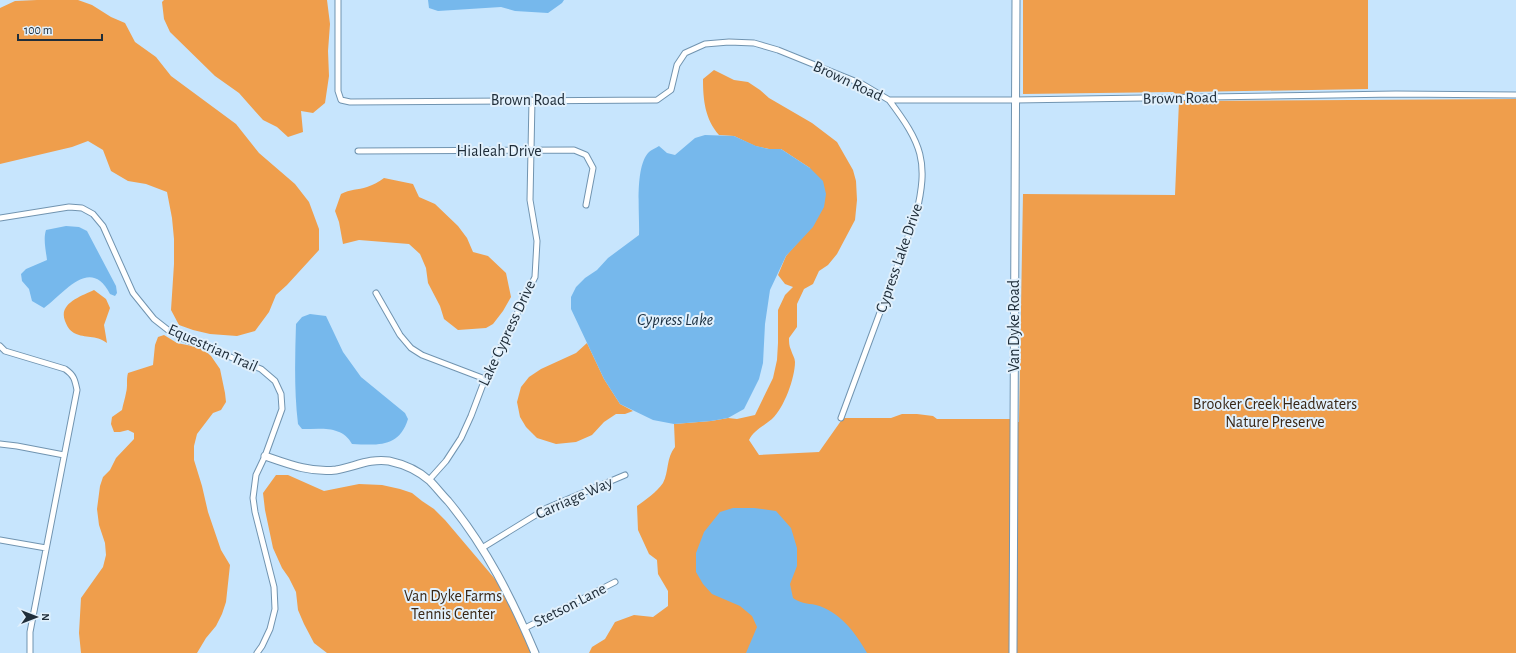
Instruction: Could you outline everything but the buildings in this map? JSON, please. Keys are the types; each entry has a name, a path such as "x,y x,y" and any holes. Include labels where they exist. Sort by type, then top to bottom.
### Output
{"main road":[{"name":"Van Dyke Road","path":"1013,653 1016,0"},
{"path":"265,456 315,471 336,470 367,461 389,461 411,468 430,480 458,513 482,548 506,588 535,653"}],"street":[{"name":"Brown Road","path":"338,0 338,91 341,100 350,102 657,100 671,90 676,65 685,53 705,44 729,42 754,43 778,50 862,84 889,100 1015,100 1396,94 1516,95"},
{"name":"Lake Cypress Drive","path":"430,480 446,461 461,438 485,379 535,277 537,241 530,200 532,100"},
{"name":"Cypress Lake Drive","path":"841,418 916,215 921,194 923,167 920,153 908,127 889,100"},
{"name":"Hialeah Drive","path":"358,152 574,150 586,155 593,168 586,205"},
{"name":"Equestrian Trail","path":"0,218 69,207 82,208 93,214 103,226 133,293 154,319 168,330 184,339 261,369 275,381 281,394 282,409 265,456 256,475 253,498 255,512 274,587 275,609 270,629 257,653"},
{"path":"376,293 400,335 411,348 422,355 485,379"},
{"path":"0,346 5,351 65,369 71,373 75,379 77,390 30,632 30,653"},
{"path":"0,444 64,455"},
{"name":"Carriage Way","path":"482,548 547,508 625,475"},
{"path":"0,540 46,548"},
{"name":"Stetson Lane","path":"525,628 615,582"}],"green space":[{"path":"78,0 92,5 111,17 125,23 135,42 156,57 171,76 236,124 259,153 295,184 309,202 319,229 319,250 276,295 269,312 255,331 237,336 210,334 179,325 171,310 174,239 167,192 146,184 128,181 111,171 103,150 88,141 72,147 0,164 0,8 15,1"},
{"path":"164,0 327,0 330,24 328,51 329,76 325,103 313,113 301,111 303,132 288,137 277,127 263,120 239,93 215,76 170,32 164,19 162,2"},
{"path":"1023,0 1368,0 1368,89 1188,92 1188,95 1178,95 1173,92 1023,94"},
{"path":"714,70 734,80 748,82 769,98 812,123 837,142 853,170 856,181 857,200 855,220 837,254 828,265 819,271 813,284 804,289 797,304 797,327 789,338 790,347 795,359 795,369 785,400 781,408 772,419 756,431 749,440 759,455 819,452 843,418 891,418 902,414 917,414 933,416 937,419 1011,419 1009,653 589,653 592,647 605,639 615,622 634,615 653,617 668,606 668,591 658,574 657,560 649,554 638,530 637,506 654,493 665,479 670,456 675,447 674,424 728,418 737,419 755,415 773,378 777,360 778,310 785,295 793,287 785,284 778,275 786,256 798,242 810,168 781,149 769,149 755,146 734,136 719,135 714,129 708,116 704,94 703,79"},
{"name":"Brooker Creek Headwaters Nature Preserve","path":"1516,99 1516,653 1016,653 1018,488 1017,422 1019,422 1023,194 1175,195 1179,101"},
{"path":"384,178 413,184 419,197 435,204 458,226 467,238 473,252 488,256 506,273 511,297 493,324 486,328 458,330 444,319 440,306 428,283 426,268 420,254 409,244 359,240 343,244 339,222 335,211 341,194 364,188"},
{"path":"94,290 106,299 110,308 104,325 107,343 98,338 74,333 68,328 65,321 65,309 68,305 72,301"},
{"path":"164,335 177,343 204,350 211,356 220,369 226,402 221,410 213,413 197,434 194,446 194,460 208,512 221,550 230,565 226,602 216,626 206,638 197,653 81,653 79,633 81,598 103,567 106,555 105,543 99,525 97,509 100,486 103,477 110,470 116,458 134,439 134,433 128,430 114,432 111,424 112,417 122,410 127,390 128,373 153,365 155,345 158,337"},
{"path":"587,343 604,379 620,404 633,411 625,414 616,414 604,422 592,435 576,442 556,444 537,438 526,427 520,417 517,402 521,387 529,377 541,369 576,353"},
{"name":"Van Dyke Farms Tennis Center","path":"276,475 288,475 324,491 359,484 382,485 412,493 434,509 445,520 506,592 531,653 327,653 314,643 304,624 298,610 296,592 282,568 273,548 263,493"}],"water":[{"path":"428,0 564,0 548,13 515,11 501,7 438,11 429,8"},
{"name":"Cypress Lake","path":"705,135 734,136 756,146 769,149 781,149 810,168 823,181 826,194 824,207 813,227 786,256 770,290 765,324 763,363 759,379 744,409 728,418 674,424 653,420 620,404 604,379 571,309 571,297 576,287 585,278 597,270 608,258 639,235 639,192 641,168 644,159 649,152 659,146 667,153 675,155 695,138"},
{"path":"66,226 79,227 87,231 116,286 117,293 115,296 110,294 102,283 94,278 85,278 68,288 44,308 32,301 29,289 22,281 21,274 26,269 47,260 45,241 46,230"},
{"path":"310,314 326,316 343,352 361,377 405,413 408,419 404,428 393,440 386,443 370,445 352,444 348,438 337,431 330,429 302,429 298,424 295,387 296,324 302,317"},
{"path":"733,508 754,508 776,511 791,528 797,548 797,566 790,584 793,598 832,612 846,624 858,638 867,653 746,653 757,627 752,616 740,606 712,594 703,584 696,572 696,553 704,532 720,512"}]}
